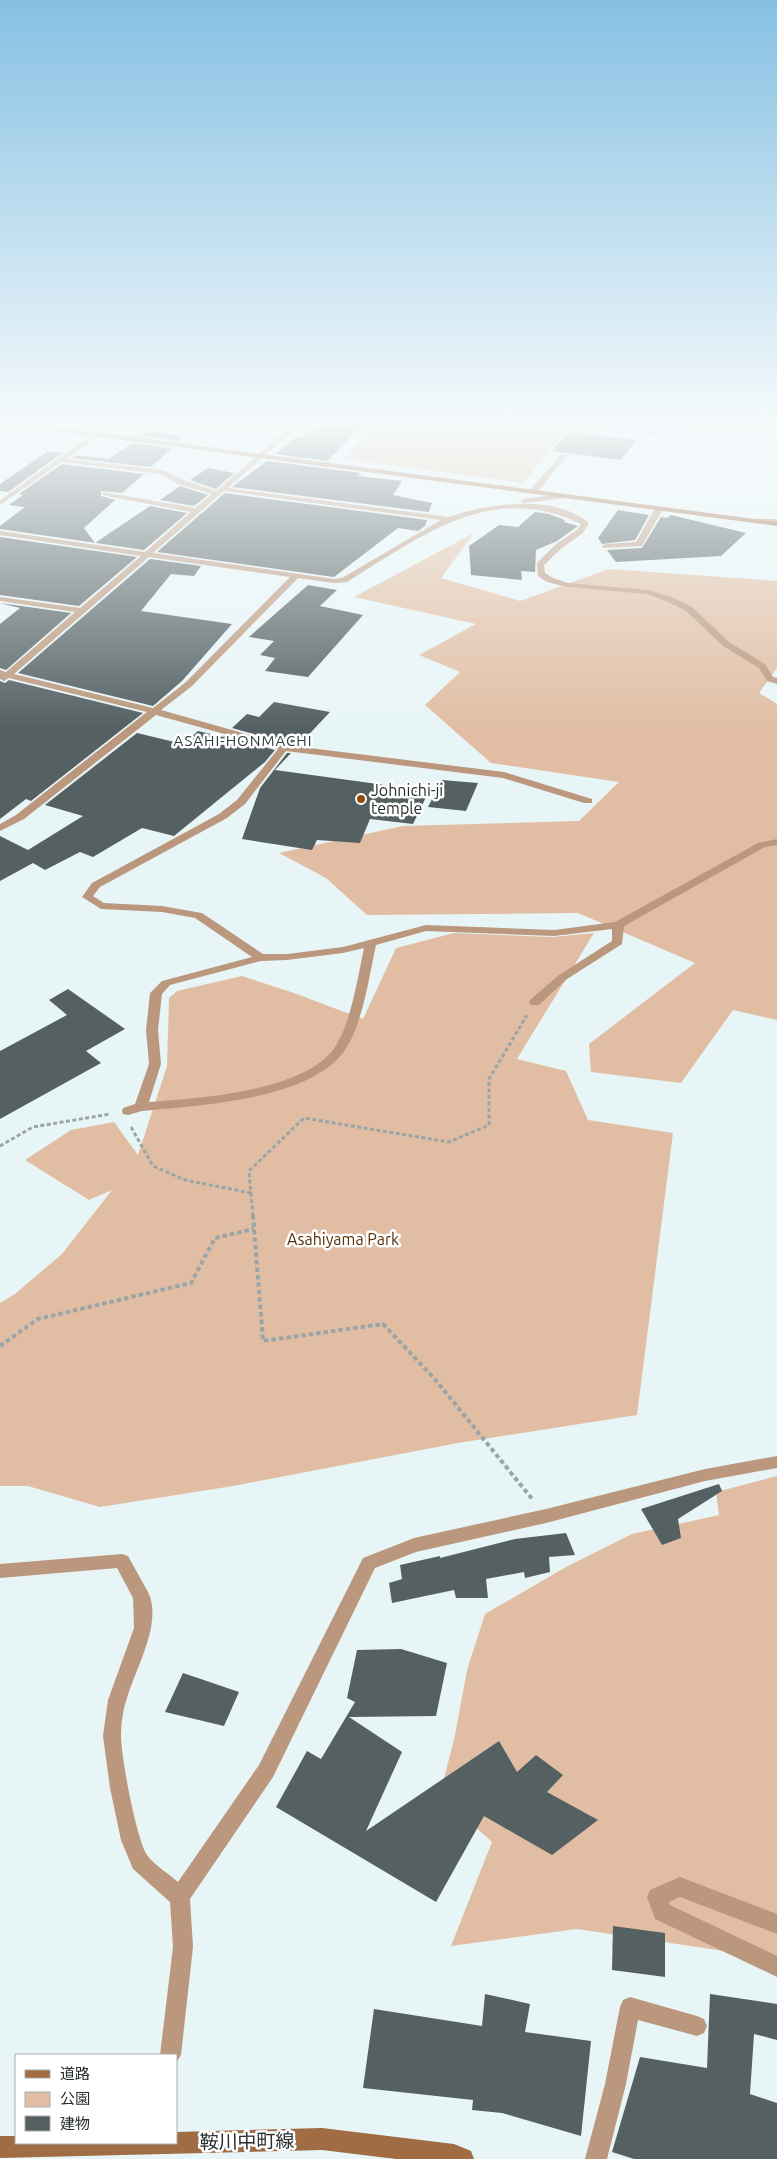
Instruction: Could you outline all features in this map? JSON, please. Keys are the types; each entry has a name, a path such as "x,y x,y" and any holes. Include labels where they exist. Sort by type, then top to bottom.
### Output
{"street":[{"path":"0,681 4,674 82,611 181,526"},
{"path":"0,533 334,581 344,580 433,526"},
{"path":"584,526 580,531 559,546 540,565 541,574 550,580 567,585 648,592 670,600 688,610 726,644 762,666 770,679 777,681"},
{"path":"606,546 639,544 649,526"},
{"path":"0,828 20,817 189,684 297,576"},
{"path":"0,599 82,611"},
{"path":"4,674 153,711 284,748 504,775 588,801"},
{"path":"261,958 198,916 162,909 101,906 87,897 96,885 223,816 241,802 284,748"},
{"path":"141,1107 156,1064 152,1030 156,993 166,983 261,958 287,957 343,950 426,928 554,933 618,925 762,845 777,842"},
{"path":"535,1002 563,977 618,942 618,925"},
{"path":"128,1111 141,1107 210,1101 279,1087 317,1070 339,1051 350,1024 371,942"},
{"path":"170,2054 183,1947 180,1897 266,1771 322,1660 348,1600 369,1563 414,1545 546,1516 705,1475 777,1462"},
{"path":"0,1571 122,1561 142,1597 143,1628 117,1700 112,1736 119,1788 131,1840 140,1862 180,1897"},
{"path":"777,1924 680,1887 657,1897 662,1912 777,1967"},
{"path":"596,2159 623,2054 630,2007 697,2026"},
{"name":"鞍川中町線","path":"178,2143 322,2139 454,2156 463,2159"},
{"name":"鞍川中町線","path":"0,2147 119,2144"}],"path":[{"path":"535,1002 489,1079 489,1125 449,1142 304,1118 249,1171 263,1341 382,1324 434,1378 546,1516"},
{"path":"0,1146 33,1127 128,1111 126,1118 153,1166 185,1180 251,1193"},
{"path":"0,1346 38,1319 191,1283 215,1238 254,1229"}],"green space":[{"path":"474,533 441,578 520,601 609,569 777,581 777,668 759,693 777,704 777,1020 733,1010 681,1083 591,1072 589,1044 695,963 578,913 367,915 326,878 279,853 403,826 579,821 619,782 491,763 425,705 460,672 419,655 476,624 354,597"},
{"name":"Asahiyama Park","path":"454,933 552,937 594,933 517,1059 566,1071 588,1120 673,1133 637,1415 458,1443 233,1486 100,1507 28,1486 0,1486 0,1303 15,1294 62,1254 112,1190 89,1200 25,1160 71,1130 114,1122 138,1155 167,1066 169,998 177,991 242,976 363,1019 396,948"},
{"path":"777,1476 777,1959 577,1929 451,1946 492,1842 440,1795 455,1735 467,1670 485,1614 566,1567 632,1534 719,1515 716,1492"}],"building":[{"path":"0,526 86,526 84,528 95,543 0,529"},
{"path":"121,526 172,526 144,550 95,543"},
{"path":"187,526 425,526 418,531 398,528 334,577 157,552"},
{"path":"498,526 578,526 557,541 536,550 535,572 521,571 522,580 471,575 469,546"},
{"path":"607,526 643,526 635,540 602,544 598,538"},
{"path":"656,526 716,526 746,533 721,556 616,562 607,550 642,548"},
{"path":"0,537 137,557 79,606 0,595"},
{"path":"150,559 201,566 194,576 171,574 141,611 232,624 182,681 153,706 18,673"},
{"path":"308,585 337,590 320,606 363,615 308,677 265,671 275,658 260,655 274,641 249,637"},
{"path":"0,603 71,613 6,670 0,668 0,624 20,608"},
{"path":"9,680 143,713 31,801 26,799 0,819 0,681 5,683"},
{"path":"274,702 330,712 299,745 285,743 232,728 247,714 259,717"},
{"path":"198,731 225,736 275,750 265,762 174,836 142,828 93,857 80,852 45,870 33,863 0,881 0,836 28,850 83,816 45,805 137,733 183,744"},
{"path":"287,753 291,753 275,770 429,791 413,824 370,819 360,843 317,840 312,850 242,839 260,788"},
{"path":"442,780 478,783 466,811 428,807"},
{"path":"68,989 125,1029 86,1051 101,1063 0,1119 0,1051 67,1015 49,1000"},
{"path":"719,1484 722,1491 678,1519 681,1538 662,1545 641,1509"},
{"path":"566,1533 575,1555 549,1557 550,1572 525,1578 524,1572 486,1579 488,1598 456,1598 454,1590 392,1603 389,1583 402,1579 400,1565 440,1556 440,1558 515,1539"},
{"path":"401,1649 447,1663 436,1716 349,1717 402,1752 366,1831 499,1741 517,1772 536,1755 563,1775 547,1792 598,1820 552,1855 484,1816 436,1902 276,1807 307,1751 321,1759 355,1702 347,1698 357,1650"},
{"path":"183,1673 239,1692 224,1726 165,1712"},
{"path":"613,1926 665,1933 665,1977 612,1970"},
{"path":"485,1994 530,2004 525,2032 591,2041 581,2136 502,2113 472,2110 473,2100 363,2088 374,2009 482,2026"},
{"path":"710,1994 777,2004 777,2040 754,2034 750,2094 777,2103 777,2159 634,2159 612,2152 640,2057 707,2068"}],"place":[{"name":"Johnichi-ji temple","path":"361,799"}],"district":[{"name":"ASAHI-HONMACHI","path":"243,740"}]}
